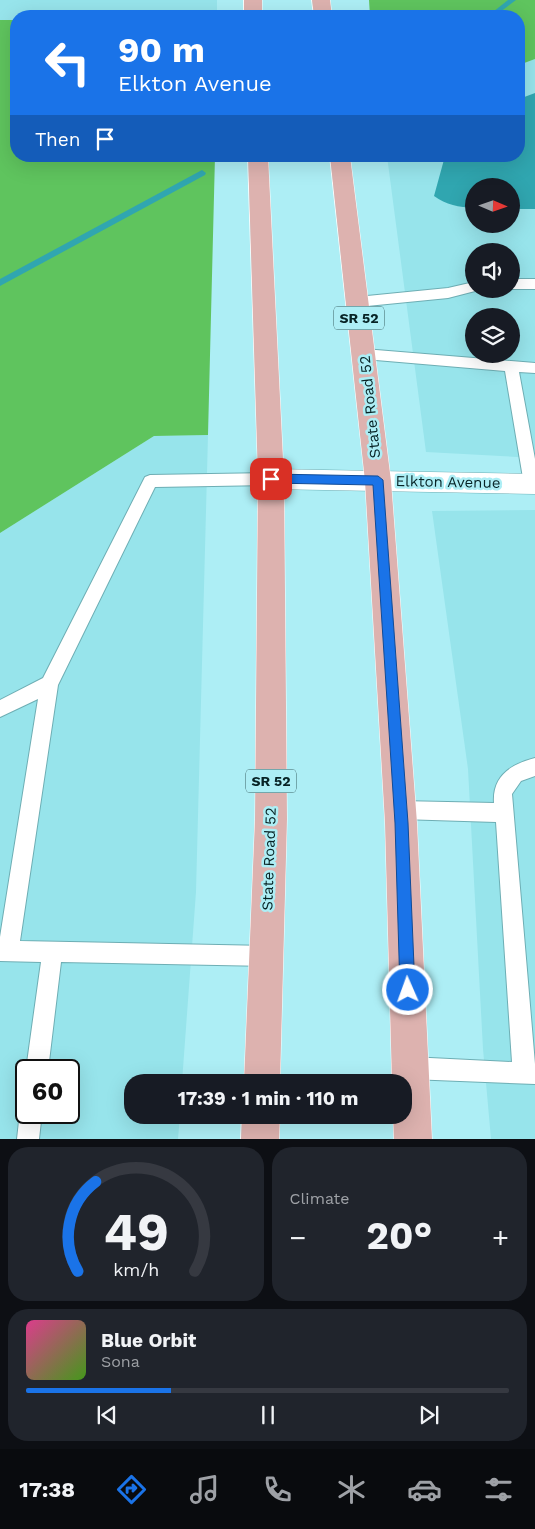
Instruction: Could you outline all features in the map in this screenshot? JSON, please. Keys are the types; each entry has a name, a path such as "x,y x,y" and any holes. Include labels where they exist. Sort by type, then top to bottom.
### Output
{"main road":[{"name":"State Road 52","path":"258,162 271,479 271,819 262,1074"},
{"name":"State Road 52","path":"341,162 378,480 400,810 413,1139"},
{"path":"260,1139 261,1124"}],"street":[{"name":"Elkton Avenue","path":"271,479 534,484"}],"lane":[{"path":"520,284 535,284"},
{"path":"357,302 465,290"},
{"path":"364,354 535,368"},
{"path":"511,366 534,484"},
{"path":"266,956 4,951 49,684 150,481 271,479"},
{"path":"0,709 49,684"},
{"path":"410,1068 529,1073 503,794 509,778 520,771 535,767"},
{"path":"400,810 504,813"},
{"path":"38,1059 52,952"},
{"path":"28,1139 30,1124"}],"shaded area":[{"path":"0,0 217,0 217,10 10,10 10,20 0,20"},
{"path":"535,59 535,458 426,452 388,162 525,162 525,63"},
{"path":"535,93 535,209 520,209 520,178 465,178 465,207 443,202 434,196 443,162 525,162 525,97"},
{"path":"208,435 196,892 183,1074 124,1074 124,1124 179,1124 178,1139 0,1139 0,533 154,436"},
{"path":"535,510 535,1139 491,1139 483,1049 468,769 432,511"}],"green space":[{"path":"369,0 535,0 535,59 525,63 525,10 370,10"},
{"path":"0,20 10,20 10,162 215,162 208,435 154,436 0,533"}],"waterway":[{"path":"499,10 512,0"},
{"path":"0,283 202,173"}],"route":[{"path":"271,479 378,480 401,823 408,990"}]}
